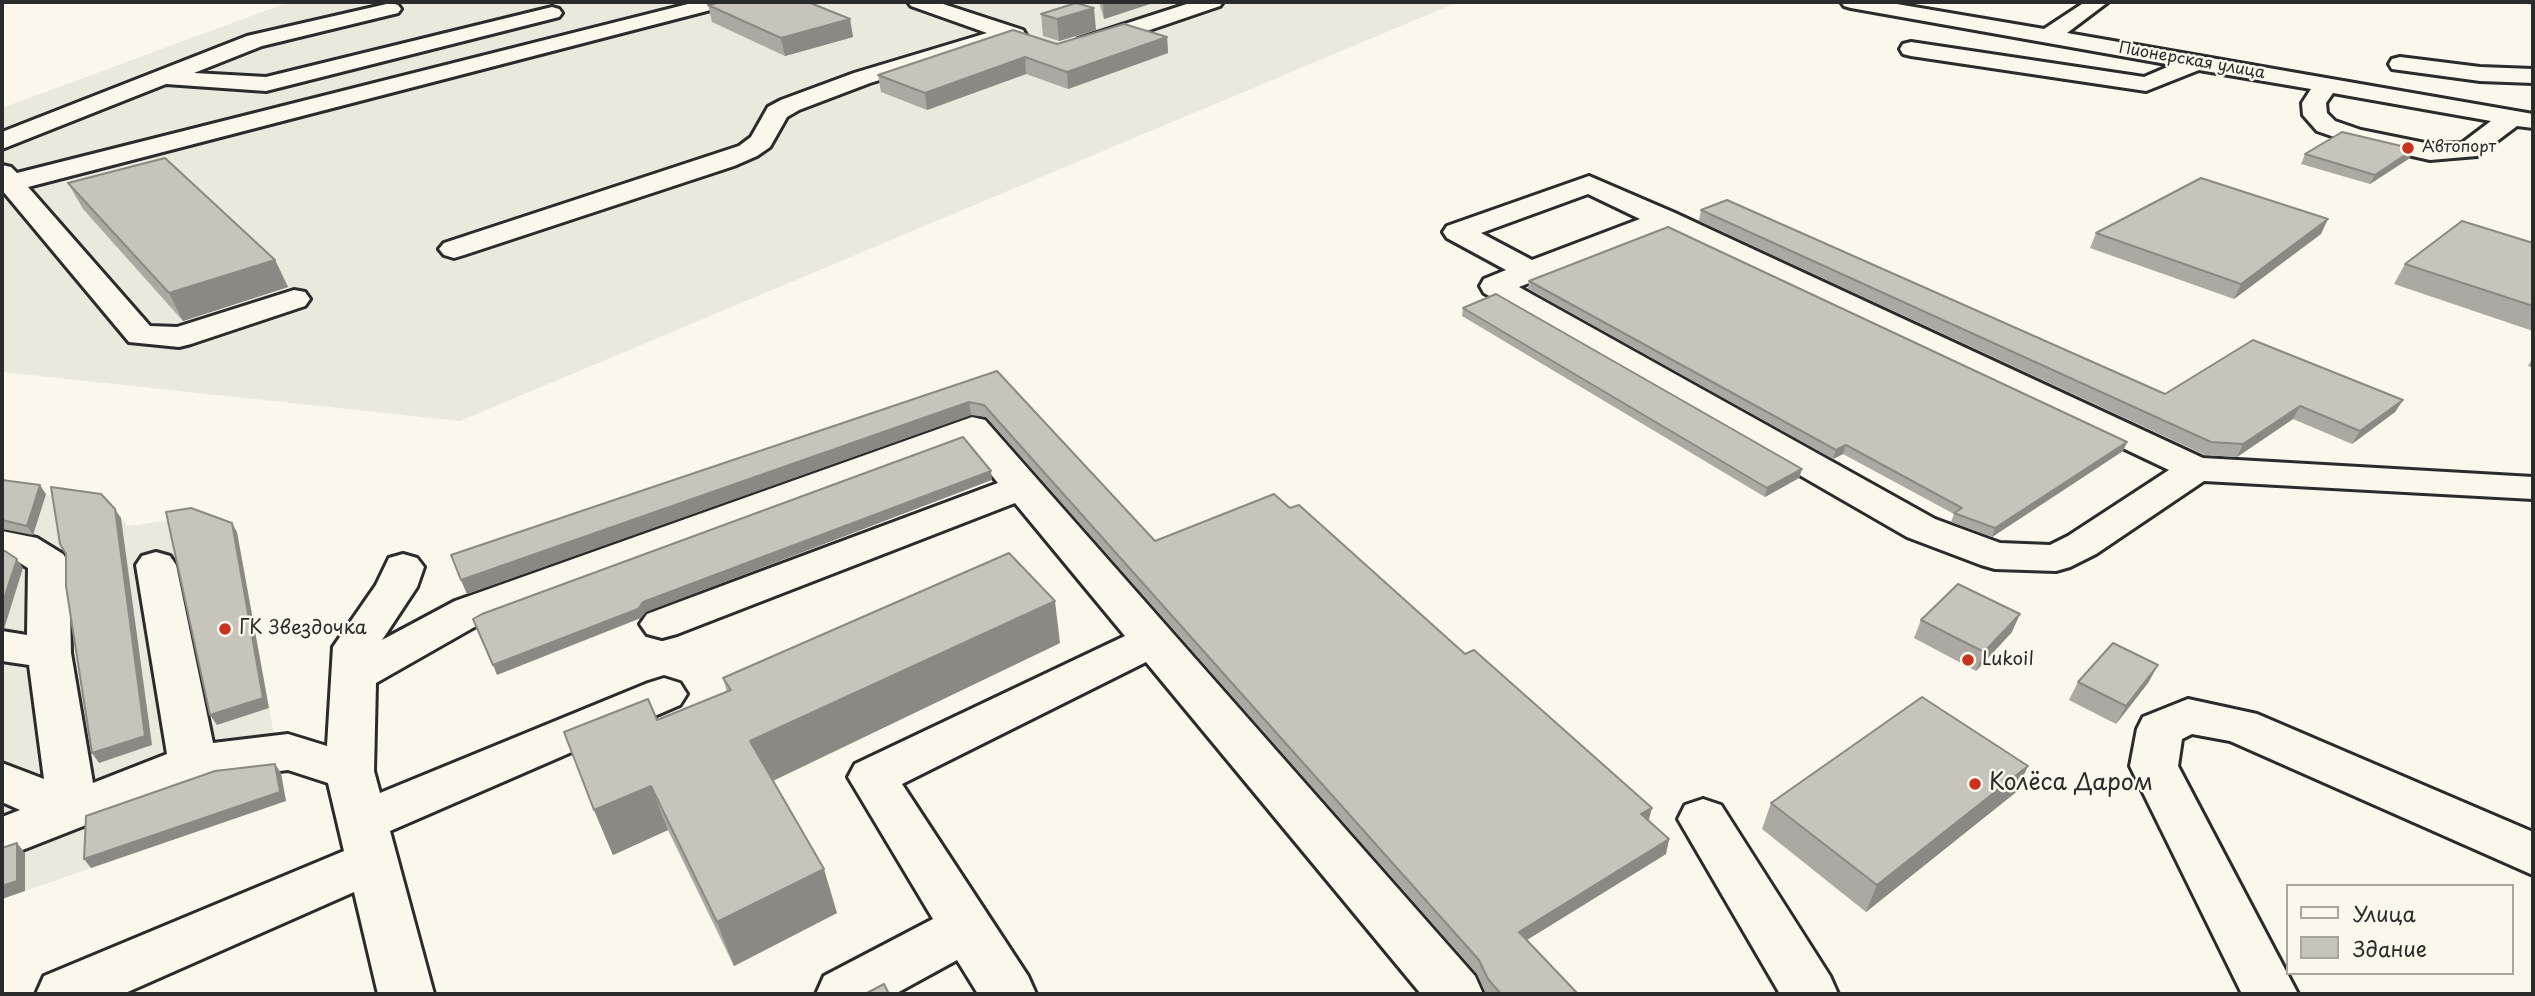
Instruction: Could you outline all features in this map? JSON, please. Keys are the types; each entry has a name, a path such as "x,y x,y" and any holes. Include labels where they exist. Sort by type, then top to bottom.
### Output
{"street":[{"path":"294,299 179,337 141,335 4,175 417,79 719,2"},
{"path":"918,2 1034,42"},
{"path":"1071,48 1213,2"},
{"name":"Пионерская улица","path":"1851,2 2523,119"},
{"path":"2049,36 2098,2"},
{"path":"2,141 256,41 391,9"},
{"path":"160,78 266,84 552,13"},
{"path":"454,249 725,160 748,151 761,142 777,112 790,105 862,78 1008,33"},
{"path":"1911,49 2146,84 2198,62"},
{"path":"382,55 417,79"},
{"path":"2400,64 2480,74 2533,76"},
{"path":"2326,85 2314,103 2315,115 2326,126 2377,141 2430,152 2468,151 2523,119"},
{"path":"1530,271 1457,232 1589,184 2196,469 2533,488"},
{"path":"1665,219 1495,286 1921,528 1994,556 2056,558 2082,545 2196,469"},
{"path":"354,675 470,611 972,428 1455,994"},
{"path":"662,624 1022,487"},
{"path":"2,544 23,547 49,563 49,653 73,811"},
{"path":"156,565 193,764"},
{"path":"403,567 396,587 355,647 350,771 406,994"},
{"path":"1007,994 872,777 1153,640"},
{"path":"2,646 49,653"},
{"path":"64,994 664,694"},
{"path":"2270,994 2154,766 2160,729 2188,716 2240,726 2533,854"},
{"path":"2,838 193,764 288,752 350,771"},
{"path":"2,782 73,811"},
{"path":"1703,819 1810,994"},
{"path":"844,994 967,928"}],"shaded area":[{"path":"289,2 1458,2 460,421 2,372 2,108"},
{"path":"2,488 107,503 128,526 196,517 237,532 286,801 2,899"}],"building":[{"path":"722,2 808,2 850,19 781,38 708,5"},
{"path":"1076,3 1094,8 1057,19 1041,14"},
{"path":"1124,24 1167,37 1067,72 1025,57 925,93 878,75 1013,30 1057,44"},
{"path":"2342,132 2414,149 2375,175 2305,154"},
{"path":"165,158 275,260 169,293 68,183"},
{"path":"2201,178 2328,219 2241,284 2096,233"},
{"path":"1727,200 2165,394 2253,340 2403,400 2360,431 2300,406 2243,444 2211,442 1701,210"},
{"path":"2462,221 2533,243 2533,306 2405,264"},
{"path":"1668,227 2127,442 1995,528 1954,513 1962,508 1846,445 1836,450 1529,281"},
{"path":"1496,294 1802,469 1767,488 1463,308"},
{"path":"997,371 1155,541 1274,494 1290,508 1299,505 1465,654 1474,650 1652,808 1641,814 1669,839 1519,932 1578,994 1501,994 1488,979 1479,960 984,405 969,402 461,580 451,555"},
{"path":"963,437 991,471 643,602 638,609 493,665 473,619 482,614"},
{"path":"2,480 40,485 27,526 2,520"},
{"path":"51,487 101,494 115,509 145,736 92,753 66,586 66,554 60,544"},
{"path":"191,508 232,523 263,698 210,715 166,512"},
{"path":"2,551 17,559 2,605"},
{"path":"1009,553 1055,601 750,741 824,869 717,922 651,786 594,810 564,732 648,699 657,720 731,690 723,678"},
{"path":"1958,584 2020,614 1984,652 1921,620"},
{"path":"2113,643 2158,665 2126,706 2078,682"},
{"path":"1922,697 2028,766 1877,885 1771,803"},
{"path":"275,764 280,792 84,859 86,816 215,771"},
{"path":"17,843 17,881 2,886 2,848"},
{"path":"884,984 889,994 865,994"}],"place":[{"name":"Автопорт","path":"2408,148"},
{"name":"ГК Звездочка","path":"225,629"},
{"name":"Lukoil","path":"1968,660"},
{"name":"Колёса Даром","path":"1975,784"}]}
